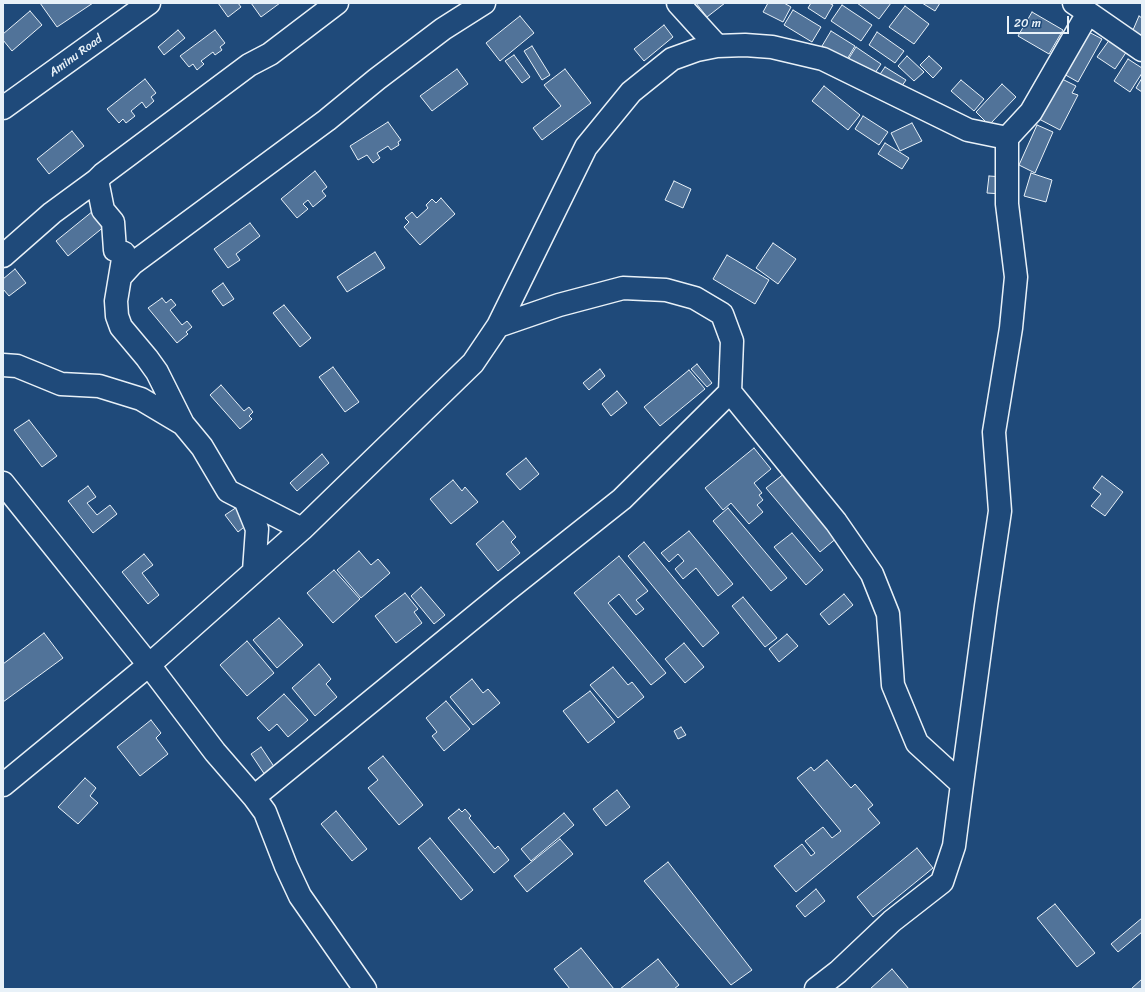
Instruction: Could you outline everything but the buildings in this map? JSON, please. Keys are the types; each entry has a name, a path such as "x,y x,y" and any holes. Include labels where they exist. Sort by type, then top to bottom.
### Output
{"street":[{"name":"Aminu Road","path":"3,108 149,3"},
{"path":"3,256 52,213 103,174 249,65 270,54 337,3"},
{"path":"302,529 246,502 228,491 202,447 183,424 157,372 121,327 117,316 116,301 126,264 327,120 377,79 443,29 484,3"},
{"path":"678,3 717,46"},
{"path":"816,989 838,972 892,921 942,882 954,846 1000,511 994,432 1011,328 1016,276 1007,204 1007,138 1031,112 1081,8 1142,50"},
{"path":"3,785 149,665 302,529 473,363 498,326 586,147 631,92 672,59 697,50 717,46 745,45 772,47 822,60 968,130 1007,138"},
{"path":"97,180 103,210 113,222 116,250 126,264"},
{"path":"498,326 559,305 623,288 666,290 695,298 722,314 732,341 730,392 836,522 872,574 888,614 893,685 917,743 962,784"},
{"path":"3,365 17,366 61,384 99,386 129,395 141,399 183,424"},
{"path":"254,797 500,596 622,499 730,392"},
{"path":"3,483 265,812 286,866 300,896 365,989"},
{"path":"246,502 257,529 254,571"}]}
